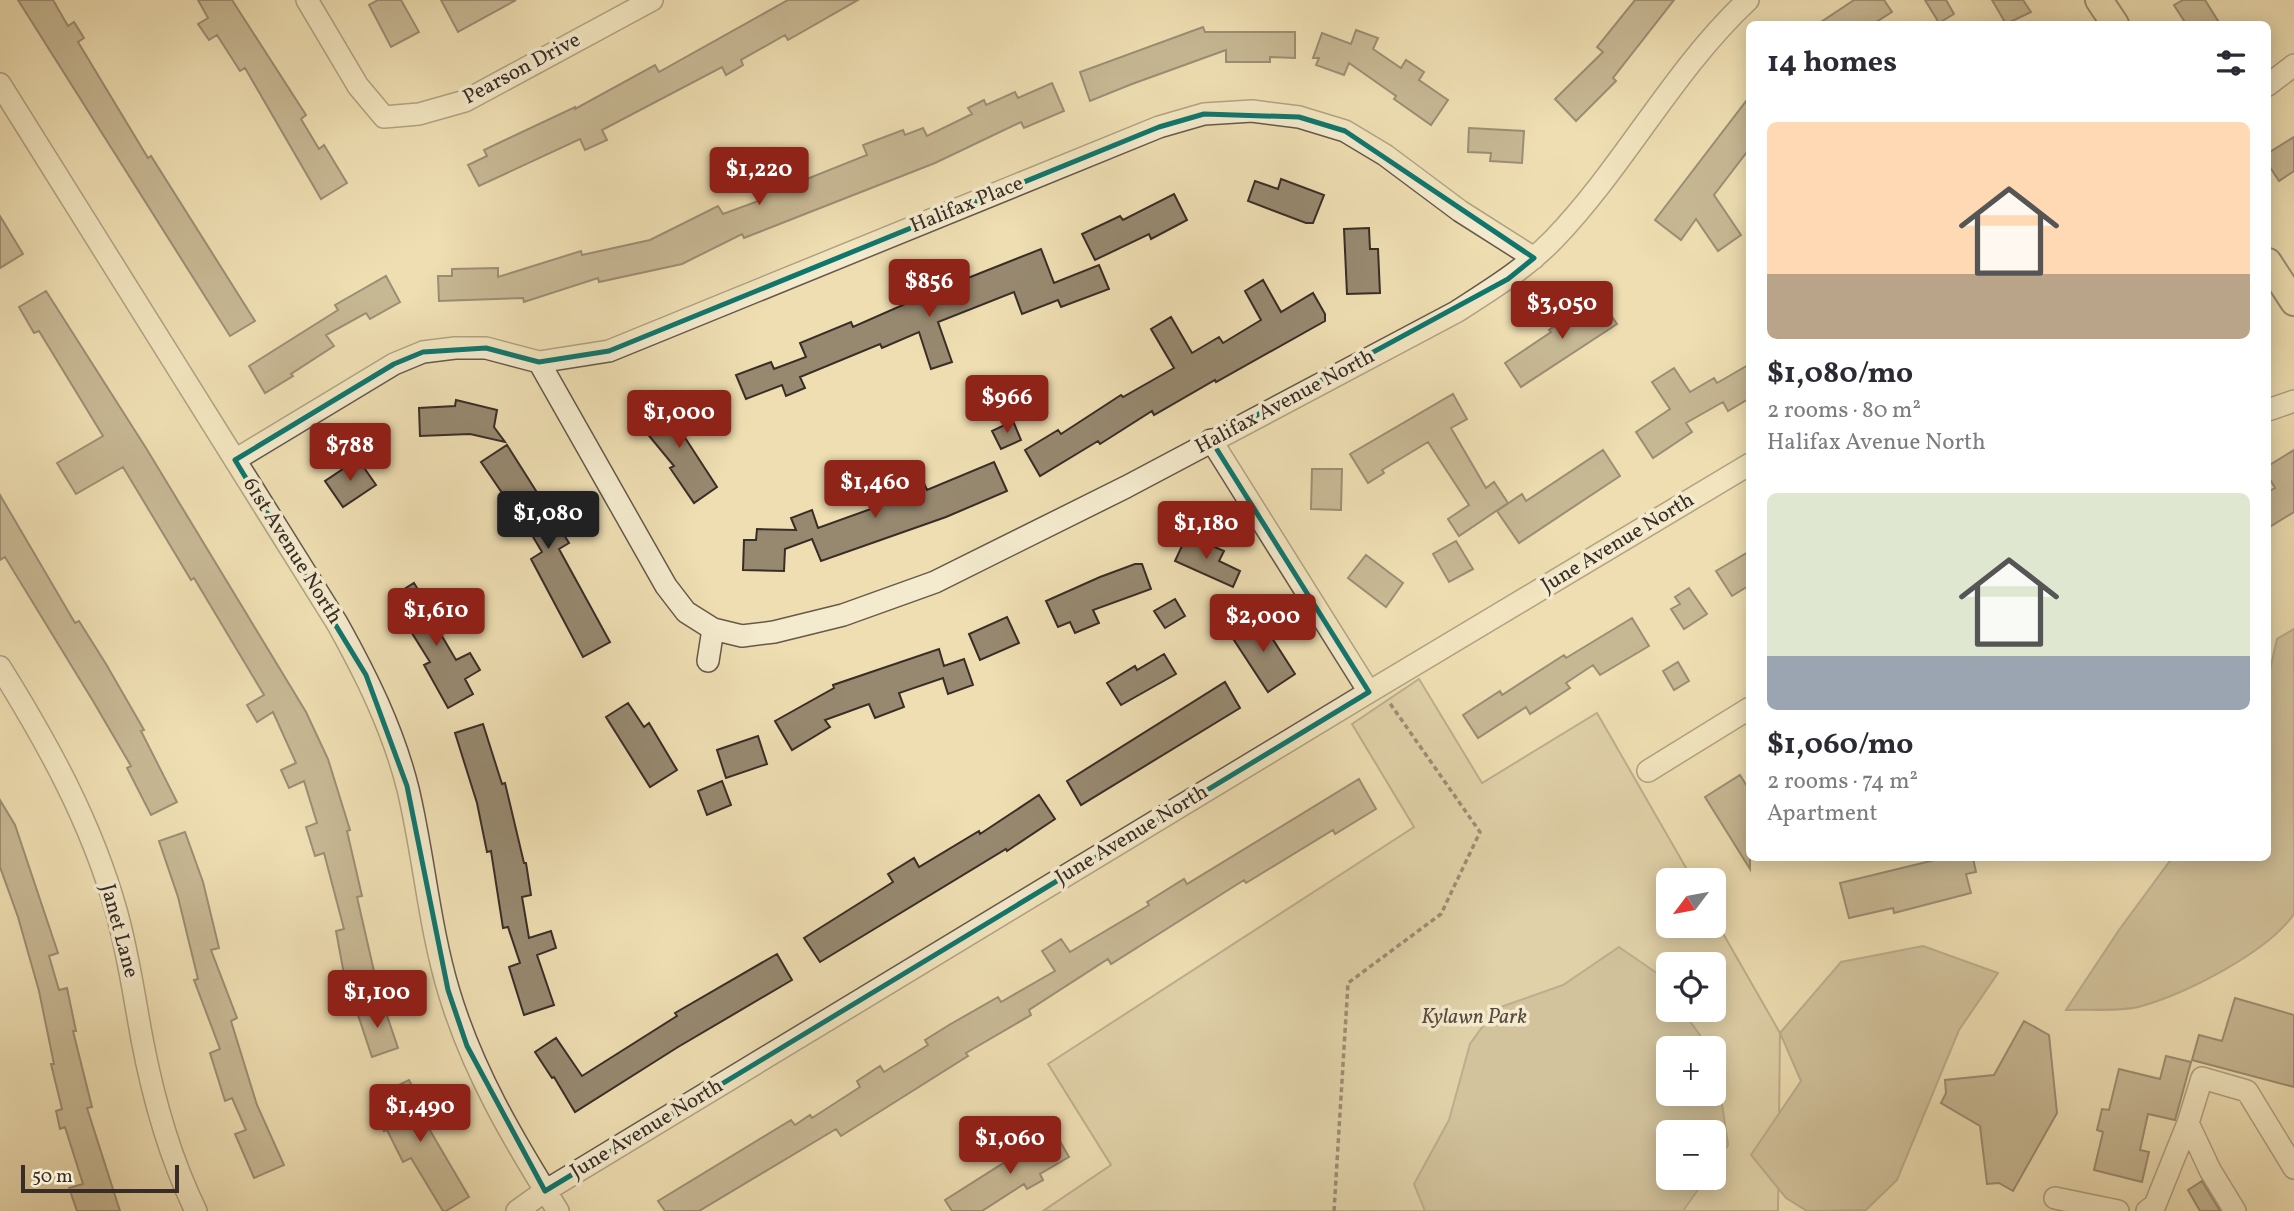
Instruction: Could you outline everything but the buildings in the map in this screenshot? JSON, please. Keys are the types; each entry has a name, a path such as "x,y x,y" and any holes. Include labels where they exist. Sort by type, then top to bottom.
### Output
{"main road":[{"path":"2099,0 2113,21"},
{"path":"2271,267 2294,302"}],"street":[{"name":"Pearson Drive","path":"307,0 358,86 384,117 419,114 465,101 652,0"},
{"name":"Halifax Avenue North","path":"539,362 666,586 686,612 713,629 742,636 774,632 843,615 935,582 1126,487 1456,312 1508,279 1534,258 1593,194 1683,73 1748,0"},
{"path":"2271,83 2294,65"},
{"name":"61st Avenue North","path":"0,84 337,622 366,675 389,730 407,786 448,990 467,1046 491,1100 558,1211"},
{"name":"Halifax Place","path":"235,460 394,364 423,352 486,348 539,362 609,351 1159,127 1204,114 1251,111 1299,117 1345,131 1385,155 1460,211 1534,258"},
{"path":"2271,409 2294,401"},
{"path":"1211,440 1372,690"},
{"name":"June Avenue North","path":"517,1211 545,1191 1746,466"},
{"path":"708,660 713,629"},
{"name":"Janet Lane","path":"0,667 64,777 93,841 116,910 133,980 142,1041 161,1118 196,1211"},
{"path":"1648,771 1746,710"},
{"path":"2147,1211 2155,1205 2188,1124 2202,1079 2247,1091 2294,1168"},
{"path":"2188,1124 2210,1170 2235,1211"},
{"path":"2055,1198 2118,1211"}],"path":[{"path":"1334,1211 1348,983 1441,914 1480,831 1393,707 1372,690"}],"highlighted area":[{"path":"1204,114 1299,117 1345,131 1534,258 1508,279 1211,440 1369,692 545,1191 467,1046 448,990 407,786 366,675 235,460 394,364 423,352 486,348 539,362 609,351 1159,127"}],"green space":[{"name":"Kylawn Park","path":"1419,679 1482,783 1597,713 1686,868 1656,868 1656,938 1726,938 1780,1033 1778,1211 1043,1211 1111,1165 1048,1064 1414,827 1352,724"}],"shaded area":[{"path":"2294,629 2294,914 2266,943 2246,956 2203,981 2160,1000 2116,1010 2066,1010 2119,930 2170,861 2271,861 2271,666 2277,639"},
{"path":"1923,946 1998,973 1959,1030 1897,1180 1866,1210 1807,1211 1786,1198 1751,1155 1801,1081 1780,1033 1841,962"},
{"path":"1619,947 1656,973 1656,1022 1691,1022 1700,1036 1656,1036 1656,1106 1722,1106 1724,1120 1656,1120 1656,1190 1698,1190 1683,1211 1425,1211 1414,1184 1449,1120 1470,1044 1495,1009 1563,985"}]}
